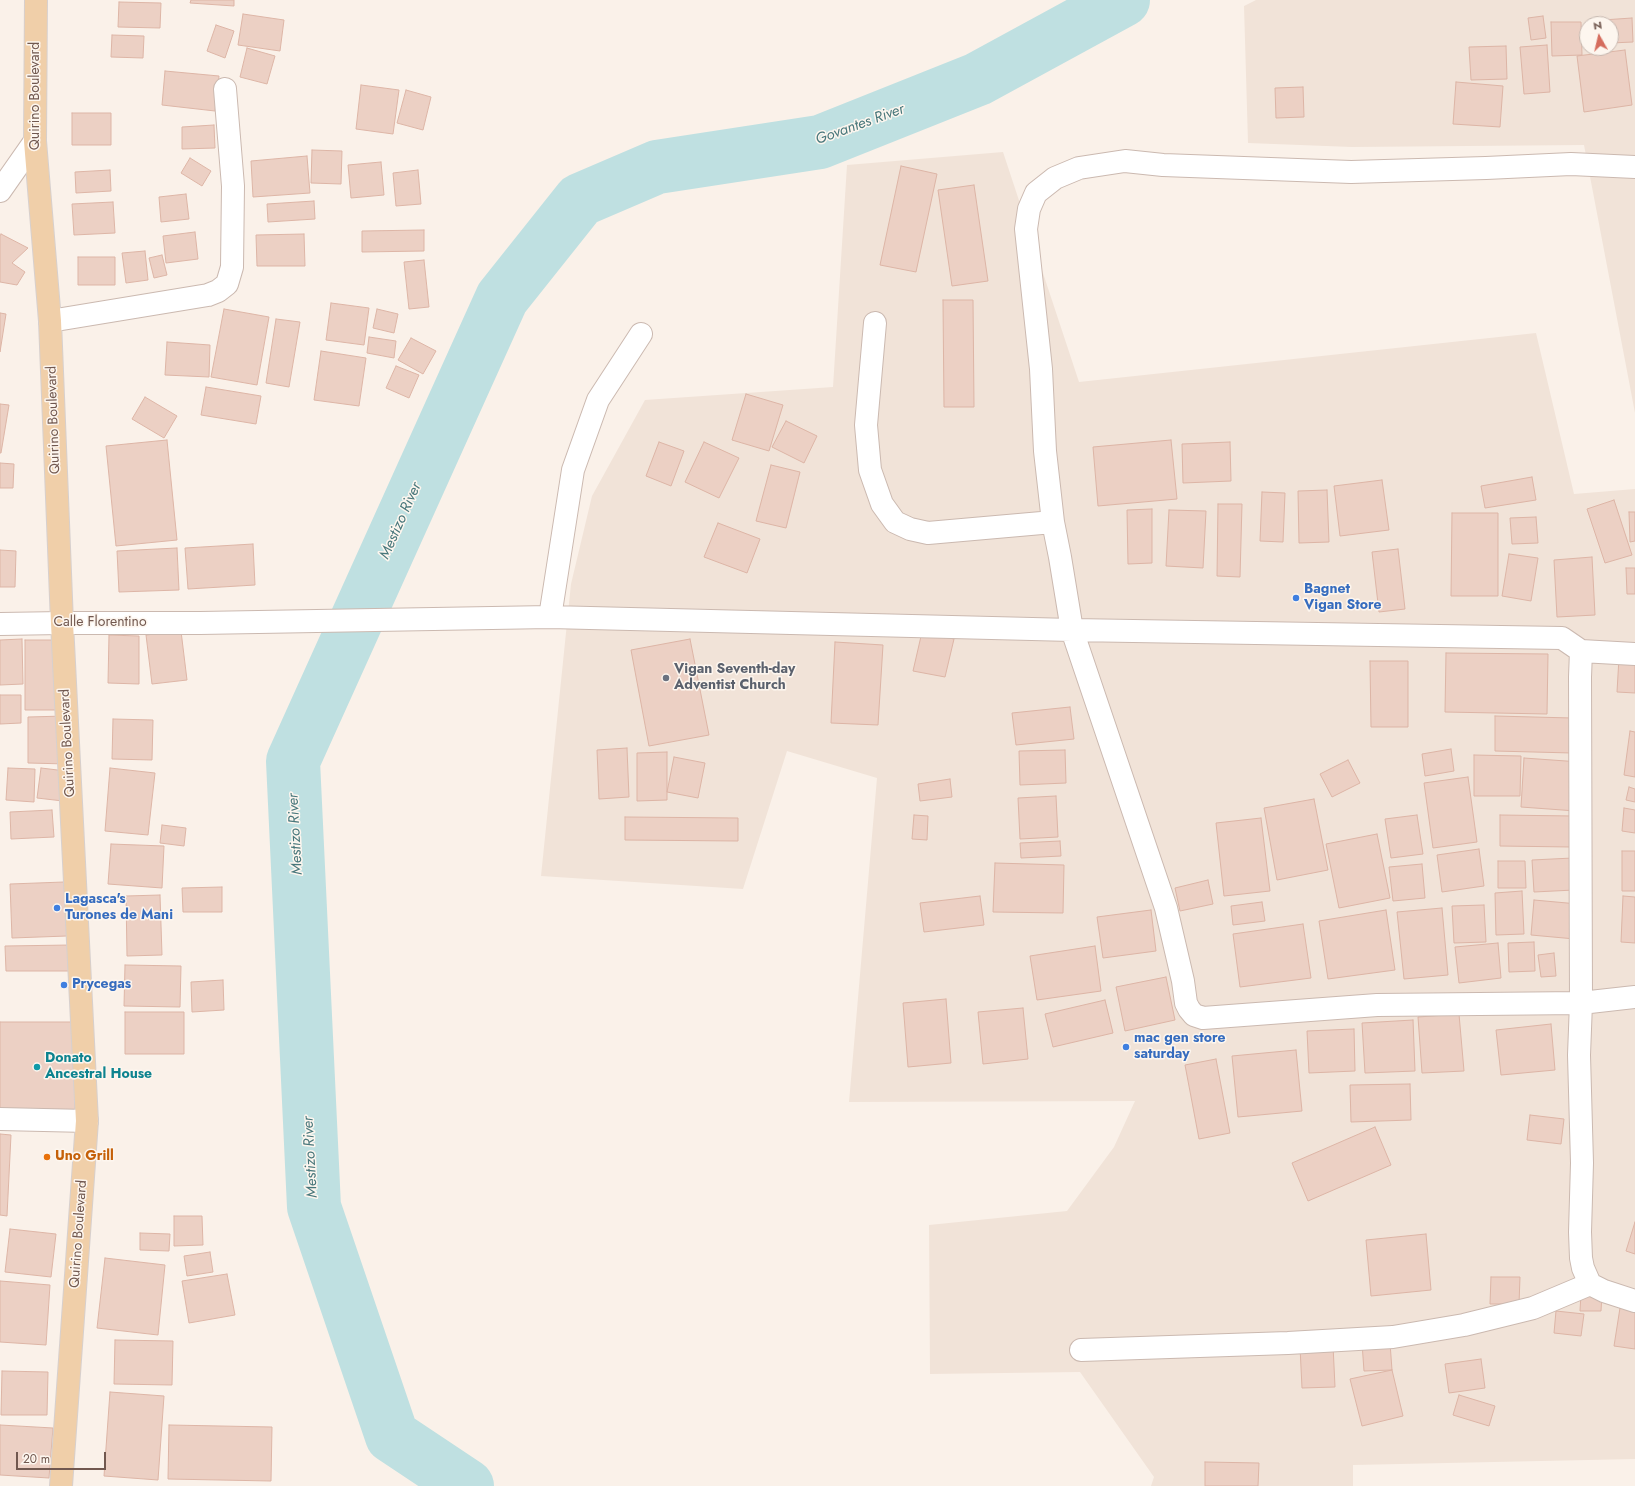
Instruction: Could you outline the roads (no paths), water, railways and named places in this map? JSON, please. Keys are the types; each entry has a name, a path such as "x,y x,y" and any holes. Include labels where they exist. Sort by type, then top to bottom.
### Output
{"main road":[{"name":"Quirino Boulevard","path":"36,0 35,141 50,321 62,623 87,1121 61,1486"}],"street":[{"path":"50,321 208,295 218,291 227,284 232,267 233,186 225,89"},
{"path":"0,191 35,141"},
{"path":"1635,167 1571,164 1351,172 1163,165 1125,162 1079,168 1056,178 1036,193 1029,209 1026,229 1041,369 1045,451 1052,522 1060,557 1072,630 1166,908 1183,981 1186,1003 1194,1015 1203,1018 1377,1005 1581,1003 1635,997"},
{"path":"875,323 866,425 870,470 882,504 895,522 910,529 928,533 1052,522"},
{"path":"550,617 573,470 598,400 641,334"},
{"name":"Calle Florentino","path":"0,624 200,624 550,617 1072,630 1562,638 1582,651"},
{"path":"1635,654 1582,651 1580,677 1581,1003 1579,1055 1582,1163 1580,1258 1590,1284 1604,1291 1635,1301"},
{"path":"0,1119 87,1121"},
{"path":"1081,1350 1288,1343 1393,1337 1464,1325 1533,1308 1590,1284"}],"waterway":[{"name":"Mestizo River","path":"467,1486 392,1436 314,1207 293,761 502,298 580,200 657,167 820,142 978,79 1123,0"}],"place":[{"name":"Bagnet Vigan Store","path":"1296,598"},
{"name":"Vigan Seventh-day Adventist Church","path":"666,678"},
{"name":"Lagasca's Turones de Mani","path":"57,908"},
{"name":"Prycegas","path":"64,985"},
{"name":"mac gen store saturday","path":"1126,1047"},
{"name":"Donato Ancestral House","path":"37,1067"},
{"name":"Uno Grill","path":"47,1157"}],"water label":[{"name":"Govantes River","path":"860,125"}]}
